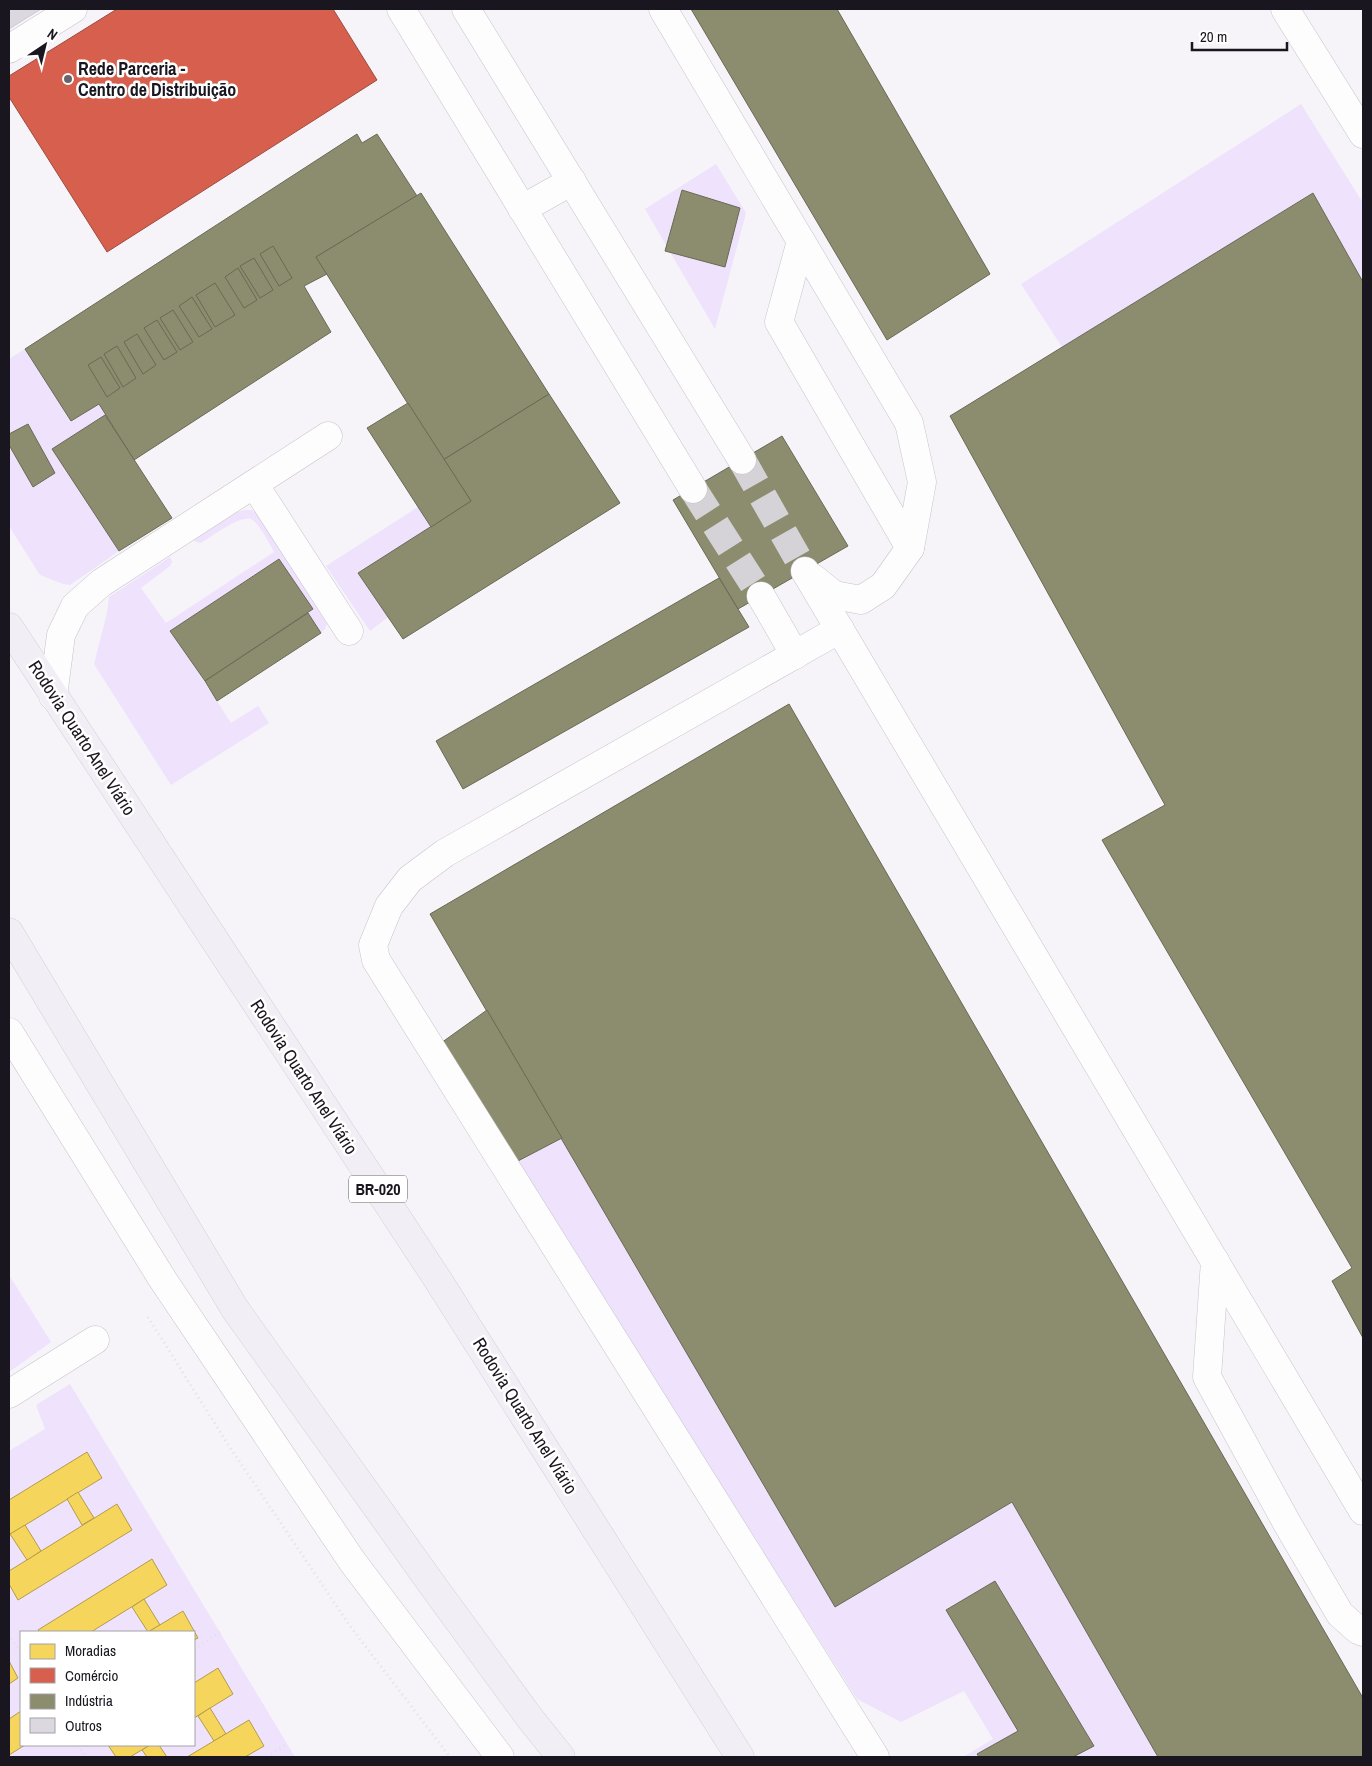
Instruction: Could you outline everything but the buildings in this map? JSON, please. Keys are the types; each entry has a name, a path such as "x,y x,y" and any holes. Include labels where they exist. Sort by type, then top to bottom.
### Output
{"highway":[{"name":"Rodovia Quarto Anel Viário","path":"9,627 438,1280 740,1757"},
{"path":"9,932 235,1309 436,1590 529,1717 561,1757"}],"street":[{"path":"9,49 73,9"},
{"path":"401,9 693,489"},
{"path":"466,9 742,460"},
{"path":"662,9 909,423 922,482 910,548 883,586 861,600 834,595 805,571 1363,1511"},
{"path":"1285,9 1363,134"},
{"path":"522,209 572,181"},
{"path":"801,242 779,322 910,548"},
{"path":"53,696 61,635 75,606 101,583 175,544 254,484 328,436"},
{"path":"254,484 349,631"},
{"path":"761,596 795,655"},
{"path":"840,629 445,853 410,879 389,906 373,945 376,960 875,1757"},
{"path":"9,1032 163,1280 352,1561 500,1757"},
{"path":"1215,1261 1207,1377 1288,1525 1340,1614 1358,1630 1363,1632"},
{"path":"9,1394 95,1340"}],"path":[{"path":"144,1310 227,1443 350,1626 450,1757"},
{"path":"195,1648 220,1632"},
{"path":"9,1634 20,1652"},
{"path":"266,1757 287,1744"},
{"path":"79,1746 86,1757"}],"shaded area":[{"path":"1301,104 1363,203 1363,282 1312,193 1062,347 1021,284"},
{"path":"716,164 746,213 715,329 645,209"},
{"path":"25,349 71,421 99,404 105,415 52,449 119,551 70,585 40,575 9,526 9,359"},
{"path":"418,507 431,527 358,573 388,617 370,631 326,566"},
{"path":"252,510 258,514 327,624 321,633 308,613 313,609 278,559 171,630 231,723 258,706 269,723 171,785 94,664 107,613 109,597 170,557 172,562 170,566 141,588 166,623 274,552 261,529 251,519 233,523 201,543 193,539 237,512"},
{"path":"562,1138 1012,1502 1158,1757 963,1757 993,1739 964,1691 901,1722 857,1699 516,1162"},
{"path":"9,1275 51,1342 9,1372"},
{"path":"70,1384 295,1757 9,1757 9,1451 45,1429 36,1405"}],"tunnel":[{"path":"742,460 805,571"},
{"path":"693,489 761,596"}],"place":[{"name":"Rede Parceria - Centro de Distribuição","path":"68,79"}]}
